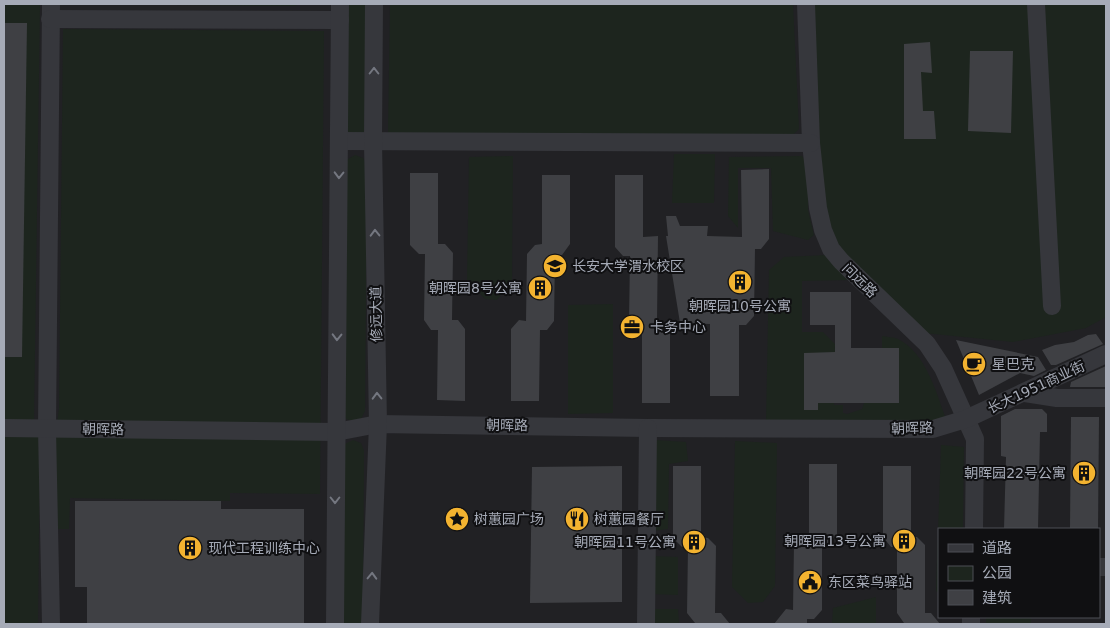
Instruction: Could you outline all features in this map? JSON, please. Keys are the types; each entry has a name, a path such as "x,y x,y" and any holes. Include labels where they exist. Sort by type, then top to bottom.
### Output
{"street":[{"name":"修远大道","path":"370,624 378,424 373,141 374,4"},
{"name":"问远路","path":"806,4 811,144 818,208 823,230 831,249 871,291 927,344 943,368 975,440 974,528"},
{"path":"1036,4 1052,306"},
{"path":"51,624 47,429 50,11 340,12 335,624"},
{"path":"339,141 811,144"},
{"name":"长大1951商业街","path":"966,419 1106,354"},
{"path":"1026,392 1058,398 1106,398"},
{"name":"朝晖路","path":"4,428 336,432 378,424 648,428 933,429 966,419"},
{"path":"646,624 648,428"}],"shaded area":[{"name":"长安大学渭水校区","path":"4,4 1106,4 1106,624 4,624"}],"green space":[{"path":"4,4 40,4 34,420 40,443 38,624 4,624"},
{"path":"63,4 297,4 296,6"},
{"path":"346,4 369,4 364,134 349,134 345,126"},
{"path":"390,4 793,4 799,129 791,137 388,133"},
{"path":"813,4 1106,4 1106,317 1086,328 1013,342 924,333 868,280 838,244 823,206"},
{"path":"63,29 324,31 320,494 230,493 230,501 70,498 69,529 57,529 54,443 59,409"},
{"path":"674,154 715,154 714,203 672,203"},
{"path":"355,155 363,158 367,166 365,411 361,419 354,422 346,419 342,411 344,166 348,159"},
{"path":"513,156 512,281 497,300 485,299 467,280 469,157"},
{"path":"802,156 809,165 808,210 814,235 808,240 773,231 771,168 738,168 738,228 728,216 729,157"},
{"path":"827,255 849,280 802,281 802,332 823,332 835,344 834,405 843,405 843,413 847,414 862,409 864,403 899,403 899,348 882,348 882,336 892,337 908,345 923,363 946,419 934,424 766,422 769,270 784,257"},
{"path":"613,304 613,413 568,414 568,305"},
{"path":"353,440 361,443 364,451 363,624 341,624 342,451 345,444"},
{"path":"655,440 686,442 688,461 669,464 668,529 652,531"},
{"path":"735,441 777,443 775,586 763,602 748,603 732,587"},
{"path":"941,445 964,447 963,528 938,528"},
{"path":"938,533 938,592 936,591"},
{"path":"652,556 678,557 678,595 652,594"},
{"path":"876,597 876,624 832,624 833,608"},
{"path":"650,609 678,609 679,624 650,624"},
{"path":"986,618 1031,618 1031,624 986,624"}],"building":[{"path":"4,23 27,23 22,357 4,357"},
{"path":"930,42 932,73 921,72 923,111 934,111 936,139 904,139 904,44"},
{"path":"970,51 1013,51 1011,133 968,131"},
{"path":"769,169 769,239 761,249 755,249 754,316 746,325 739,325 739,396 710,396 710,324 680,323 666,236 668,236 666,216 676,216 680,226 708,226 707,236 742,237 741,170"},
{"path":"410,173 438,173 438,244 445,244 453,253 452,320 458,320 465,329 465,401 437,400 438,330 431,330 424,320 425,254 419,254 410,245"},
{"name":"朝晖园8号公寓","path":"542,175 570,175 570,244 562,255 555,255 554,321 547,330 540,330 539,401 511,401 511,329 519,320 526,321 527,254 535,245 542,244"},
{"path":"615,175 643,175 643,237 658,236 657,322 663,322 670,331 670,403 642,403 642,332 636,332 629,322 630,256 623,256 615,247"},
{"path":"810,292 851,292 851,348 899,348 899,403 818,403 818,410 804,410 804,353 835,352 835,325 810,325"},
{"path":"1096,334 1103,344 1056,365 1051,365 1042,350 1055,345 1074,342 1088,335"},
{"path":"956,340 1038,357 1046,370 1034,376 1020,373 979,395"},
{"path":"1106,366 1106,387 1070,387 1071,382"},
{"path":"1015,409 1042,409 1047,414 1047,432 1040,432 1038,528 1004,528 1006,457 1001,456 1001,416"},
{"name":"朝晖园22号公寓","path":"1071,417 1099,417 1098,528 1070,528"},
{"path":"809,464 837,464 837,534 829,544 822,544 822,610 814,619 807,619 807,624 774,624 786,609 793,610 794,543 802,534 809,534"},
{"name":"树蕙园餐厅","path":"622,466 622,602 530,603 532,467"},
{"name":"朝晖园11号公寓","path":"673,466 701,466 701,537 708,538 716,546 715,613 721,613 730,624 695,623 687,613 688,547 682,547 673,538"},
{"name":"朝晖园13号公寓","path":"883,466 911,466 911,537 917,537 925,545 925,613 931,613 940,624 904,623 897,613 897,547 891,547 883,537"},
{"name":"现代工程训练中心","path":"75,501 221,501 221,509 304,509 304,624 87,624 87,587 75,587"}],"place":[{"name":"长安大学渭水校区","path":"555,266"},
{"name":"朝晖园10号公寓","path":"740,282"},
{"name":"朝晖园8号公寓","path":"540,288"},
{"name":"卡务中心","path":"632,327"},
{"name":"星巴克","path":"974,364"},
{"name":"朝晖园22号公寓","path":"1084,473"},
{"name":"树蕙园广场","path":"457,519"},
{"name":"树蕙园餐厅","path":"577,519"},
{"name":"朝晖园13号公寓","path":"904,541"},
{"name":"朝晖园11号公寓","path":"694,542"},
{"name":"现代工程训练中心","path":"190,548"},
{"name":"东区菜鸟驿站","path":"810,582"}]}
